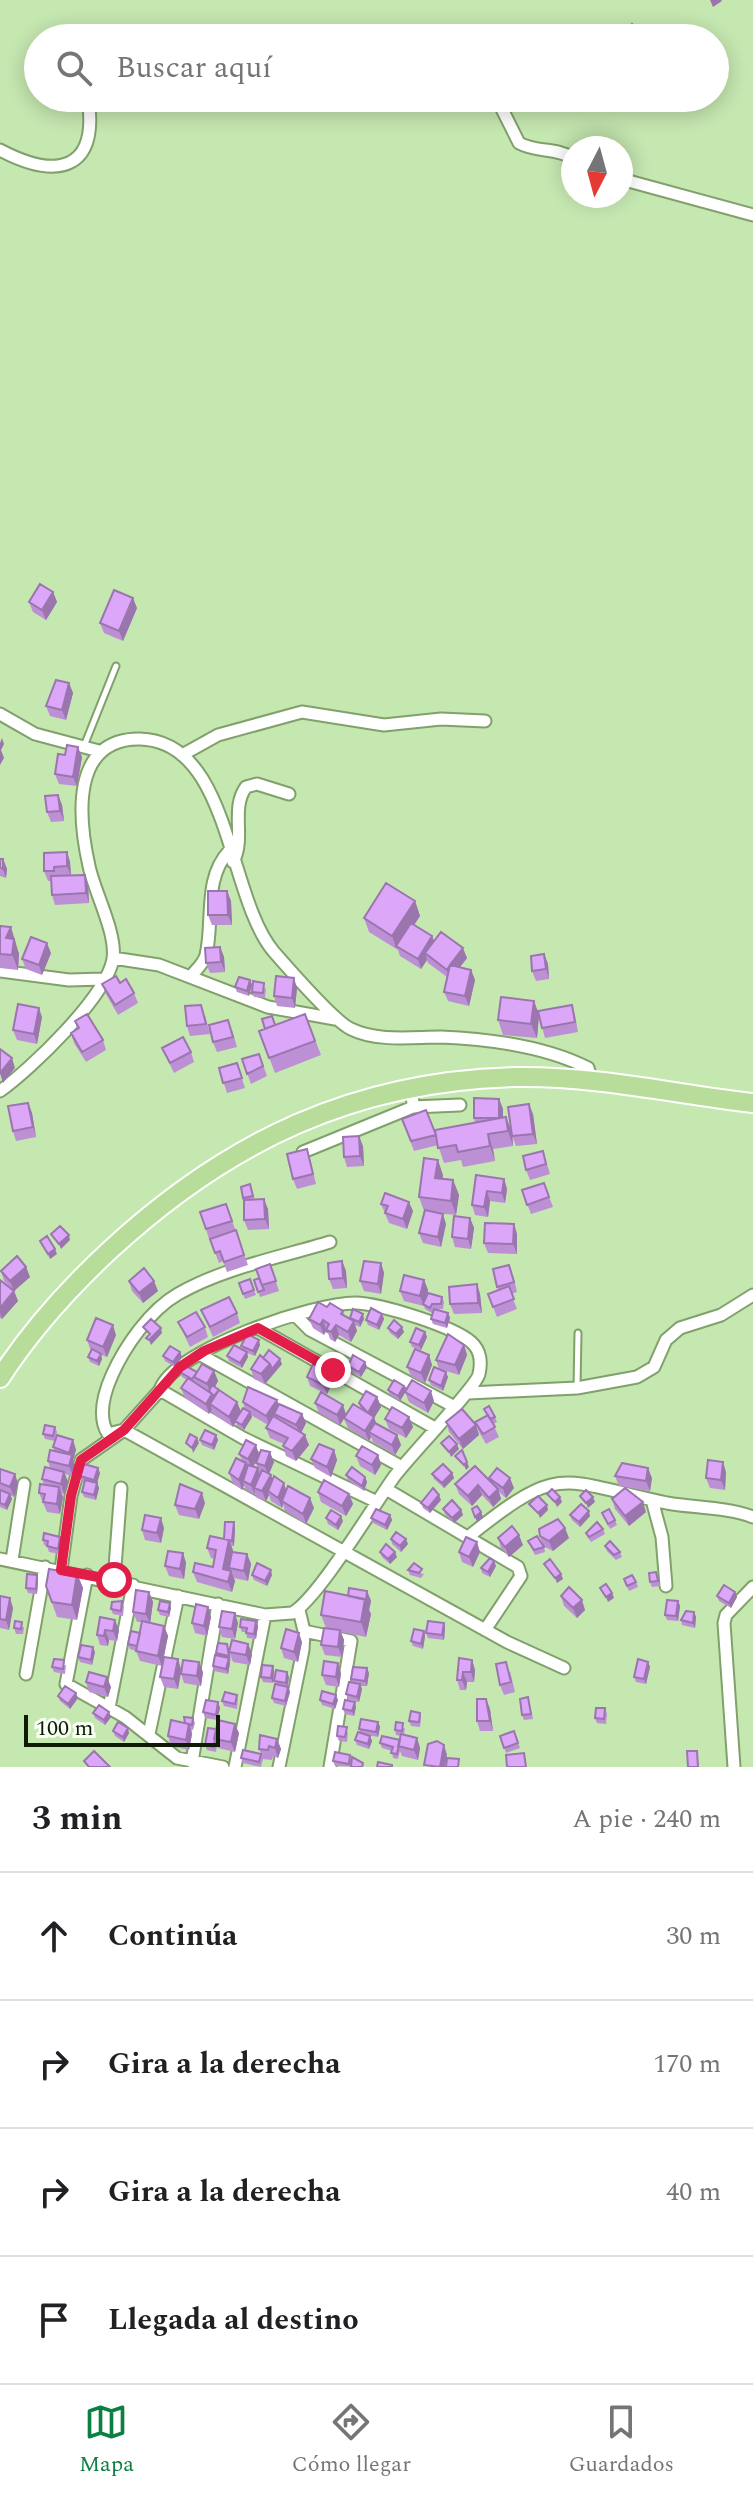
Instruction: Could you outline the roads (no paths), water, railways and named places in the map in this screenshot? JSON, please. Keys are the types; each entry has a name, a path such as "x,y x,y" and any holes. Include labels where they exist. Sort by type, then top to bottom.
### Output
{"main road":[{"path":"0,1378 25,1339 86,1272 152,1211 212,1168 277,1130 353,1101 412,1098 519,1077 592,1081 753,1103"}],"street":[{"path":"0,150 37,164 55,166 73,161 84,153 90,112"},
{"path":"504,112 519,143 539,151 561,152"},
{"path":"633,182 753,215"},
{"path":"182,755 218,735 302,712 384,725 441,719 485,721"},
{"path":"0,714 35,734 99,751"},
{"path":"0,1091 34,1064 104,979 113,958 84,840 84,779 88,764 99,751 125,740 144,739 182,755 204,777 231,857 273,951 335,1019 360,1033 494,1042 546,1053 588,1068 592,1081"},
{"path":"191,976 205,960 212,892 221,859 231,857 238,847 240,795 246,787 257,784 289,794"},
{"path":"113,958 141,960 268,1007 335,1019"},
{"path":"0,971 69,980 104,979"},
{"path":"303,1152 412,1098 460,1105"},
{"path":"330,1242 234,1272 179,1293 167,1301 135,1338 106,1388 104,1428 108,1434 124,1430 344,1549 485,1630 541,1660 564,1668"},
{"path":"468,1393 577,1388 619,1382 646,1373 659,1358 666,1340 680,1328 721,1315 753,1295"},
{"path":"24,1484 6,1560 114,1580 265,1615 284,1615 299,1610 375,1501 433,1427 477,1383 480,1361 473,1343 457,1333 376,1304 330,1305 258,1328 199,1354 173,1373 124,1430 81,1460 71,1496 61,1570"},
{"path":"295,1315 310,1330 453,1406"},
{"path":"258,1328 433,1427"},
{"path":"199,1354 402,1467"},
{"path":"160,1390 243,1438 375,1501"},
{"path":"468,1537 520,1496 554,1482 587,1483 652,1500 753,1517"},
{"path":"114,1580 121,1488"},
{"path":"386,1489 521,1572 485,1630"},
{"path":"652,1500 662,1537 666,1586"},
{"path":"26,1674 45,1567"},
{"path":"87,1575 66,1684 149,1734 166,1751 192,1762 223,1767"},
{"path":"109,1708 133,1585"},
{"path":"734,1767 724,1623 726,1615 753,1587"},
{"path":"149,1734 178,1596"},
{"path":"192,1762 218,1604"},
{"path":"279,1767 304,1631 299,1610"},
{"path":"235,1767 265,1615"},
{"path":"304,1631 351,1641 330,1767"}],"lane":[{"path":"84,747 116,666"},
{"path":"577,1388 578,1333"}]}
